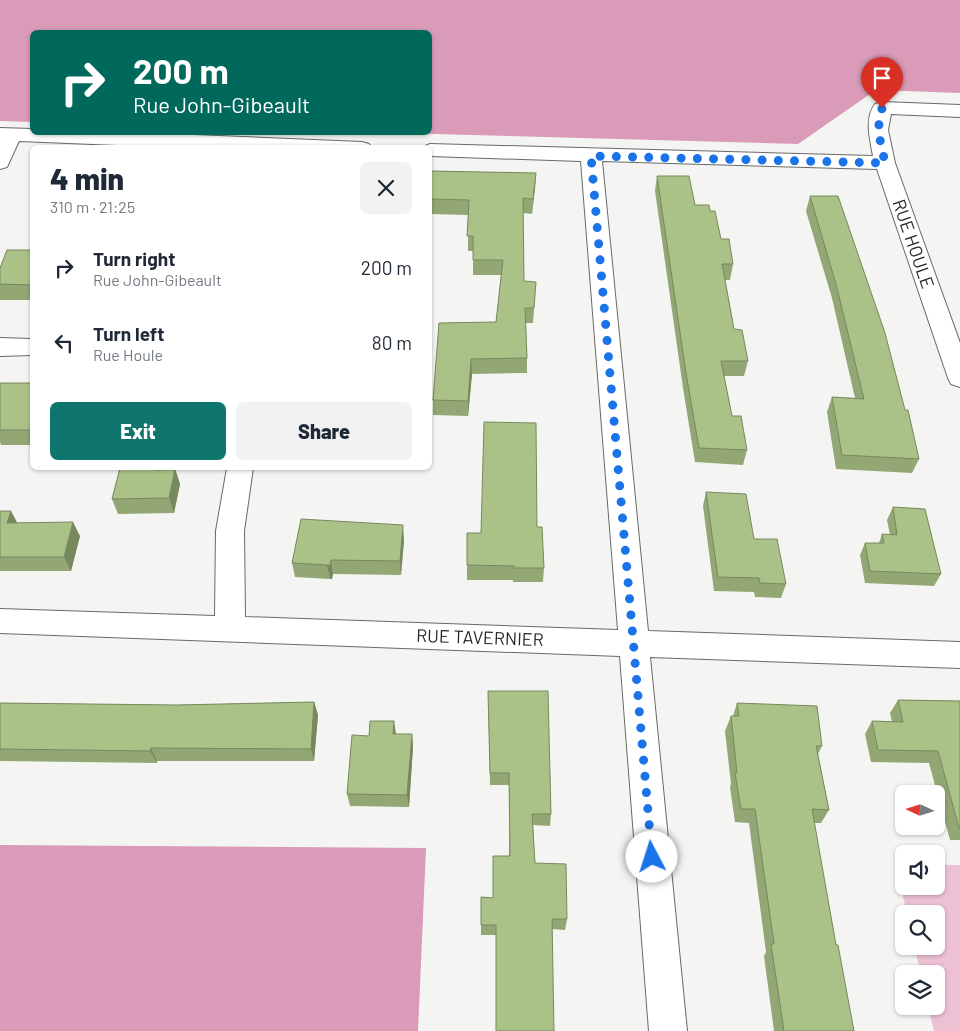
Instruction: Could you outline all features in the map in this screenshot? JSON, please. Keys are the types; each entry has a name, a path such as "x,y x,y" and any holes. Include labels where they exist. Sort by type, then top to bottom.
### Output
{"street":[{"name":"RUE HOULE","path":"960,111 882,108 878,130 885,163 960,378"},
{"path":"0,163 6,134 30,135"},
{"path":"31,135 280,145"},
{"path":"432,150 885,163"},
{"path":"591,156 668,1031"},
{"path":"0,346 30,347"},
{"path":"230,628 230,531 240,470"},
{"name":"RUE TAVERNIER","path":"0,621 960,655"}],"shaded area":[{"path":"0,0 960,0 960,93 876,90 798,144 432,134 432,30 30,30 30,122 0,121"},
{"path":"0,845 426,848 418,1031 0,1031"},
{"path":"945,865 960,865 960,1031 934,1031 930,1015 945,1015 945,965 919,965 916,955 945,955 945,905 905,905 903,895 945,895"}],"building":[{"path":"432,171 536,173 533,199 523,198 524,281 536,282 534,308 525,308 527,358 471,359 468,401 433,400 439,323 496,322 503,260 473,260 473,236 467,236 469,200 432,199"},
{"path":"657,176 689,176 695,205 709,205 710,211 715,211 721,239 729,239 733,264 722,264 734,329 742,330 748,361 721,361 732,416 741,416 747,450 699,448"},
{"path":"810,196 838,196 885,333 905,410 908,410 919,459 842,455 832,397 864,399 836,284"},
{"path":"7,250 30,250 30,285 0,284 0,268"},
{"path":"0,383 30,383 30,430 0,430"},
{"path":"484,422 536,423 537,527 542,527 544,568 467,565 467,533 481,533"},
{"path":"119,470 175,470 169,498 112,499"},
{"path":"706,492 746,494 754,539 777,539 786,584 760,583 759,578 718,577"},
{"path":"893,507 925,509 941,574 870,571 865,543 884,543 882,534 897,535"},
{"path":"0,511 11,511 7,523 73,522 64,557 0,557"},
{"path":"301,519 403,525 400,561 331,560 330,565 292,563"},
{"path":"488,691 548,691 551,814 532,814 535,863 566,864 567,919 552,919 554,1031 496,1031 496,925 481,925 481,897 493,898 493,856 510,856 509,773 490,773"},
{"path":"898,700 960,701 960,828 938,751 878,750 872,721 903,722"},
{"path":"314,702 311,749 151,748 150,751 0,749 0,703 176,705"},
{"path":"737,703 817,706 822,746 816,746 829,810 812,809 836,945 838,945 854,1031 784,1031 771,944 774,944 755,809 741,809 735,773 737,773 731,716 739,716"},
{"path":"370,721 394,721 393,734 412,734 407,795 347,794 352,735 369,736"}],"route":[{"path":"652,857 591,156 885,163 878,130 882,108"}]}
